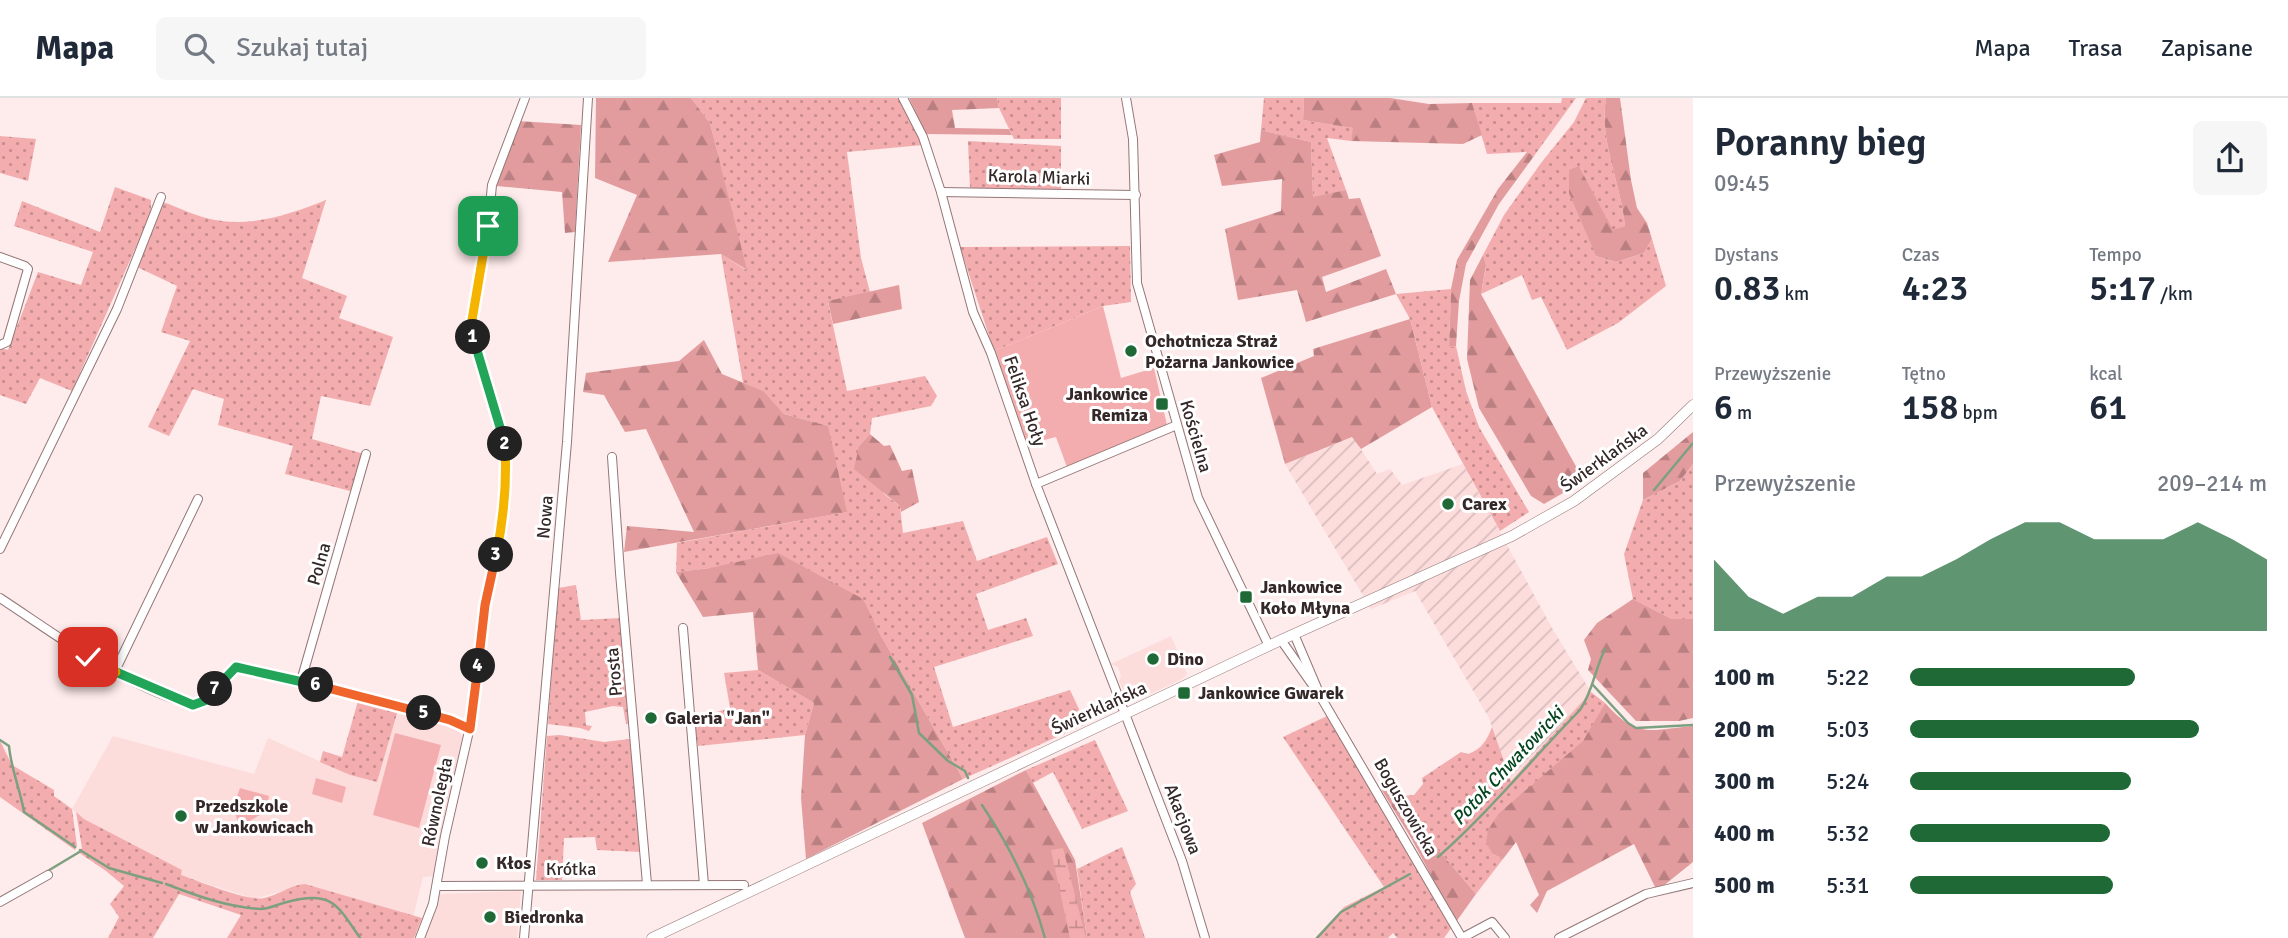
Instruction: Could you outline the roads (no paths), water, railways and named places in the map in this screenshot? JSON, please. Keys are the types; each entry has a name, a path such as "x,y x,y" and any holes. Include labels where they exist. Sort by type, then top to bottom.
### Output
{"main road":[{"name":"Świerklańska","path":"652,938 1280,640 1512,536 1574,501 1658,439 1693,405"}],"street":[{"name":"Równoległa","path":"420,938 437,886 445,836 470,729 485,605 505,509 507,470 503,432 473,337 472,320 492,185 525,98"},
{"name":"Nowa","path":"524,938 569,417 588,98"},
{"name":"Feliksa Hoły","path":"903,98 923,137 941,192 973,312 991,353 1037,484 1126,713"},
{"name":"Kościelna","path":"1126,98 1133,139 1137,283 1198,498 1269,646"},
{"name":"Karola Miarki","path":"941,192 1136,195"},
{"path":"0,549 117,309 161,197"},
{"path":"0,257 29,269 7,342 0,345"},
{"path":"1037,484 1177,425"},
{"name":"Polna","path":"301,681 366,454"},
{"name":"Prosta","path":"612,457 647,884"},
{"path":"115,671 198,499"},
{"path":"0,598 76,650 115,671 193,705 204,701 236,667 418,711 470,729"},
{"path":"683,628 704,885"},
{"name":"Boguszowicka","path":"1294,634 1319,694"},
{"name":"Boguszowicka","path":"1280,640 1319,694 1462,938 1492,922 1505,938"},
{"name":"Akacjowa","path":"1126,713 1182,861 1205,938"},
{"path":"0,902 48,875"},
{"path":"1559,938 1646,894 1693,883"},
{"name":"Krótka","path":"437,886 744,885"}],"waterway":[{"name":"Potok Chwałowicki","path":"1654,490 1693,443"},
{"name":"Potok Chwałowicki","path":"1438,857 1493,804 1580,710 1605,649"},
{"path":"890,657 912,695 919,733 948,761 965,771 968,778"},
{"path":"1593,685 1628,723 1636,728 1693,725"},
{"name":"Potok Chwałowicki","path":"0,740 9,746 24,812 75,847"},
{"path":"982,805 1019,869 1045,938"},
{"name":"Potok Chwałowicki","path":"80,850 109,868 162,883"},
{"path":"46,872 81,851"},
{"name":"Potok Chwałowicki","path":"1317,938 1341,912 1410,874"},
{"name":"Potok Chwałowicki","path":"166,884 212,900 248,908 264,909 302,899 323,899 345,916 360,938"}],"place":[{"name":"Ochotnicza Straż Pożarna Jankowice","path":"1131,351"},
{"name":"Jankowice Remiza","path":"1162,404"},
{"name":"Carex","path":"1448,504"},
{"name":"Jankowice Koło Młyna","path":"1246,597"},
{"name":"Dino","path":"1153,659"},
{"name":"Jankowice Gwarek","path":"1184,693"},
{"name":"Galeria \"Jan\"","path":"651,718"},
{"name":"Przedszkole w Jankowicach","path":"181,816"},
{"name":"Kłos","path":"482,863"},
{"name":"Biedronka","path":"490,917"}]}
